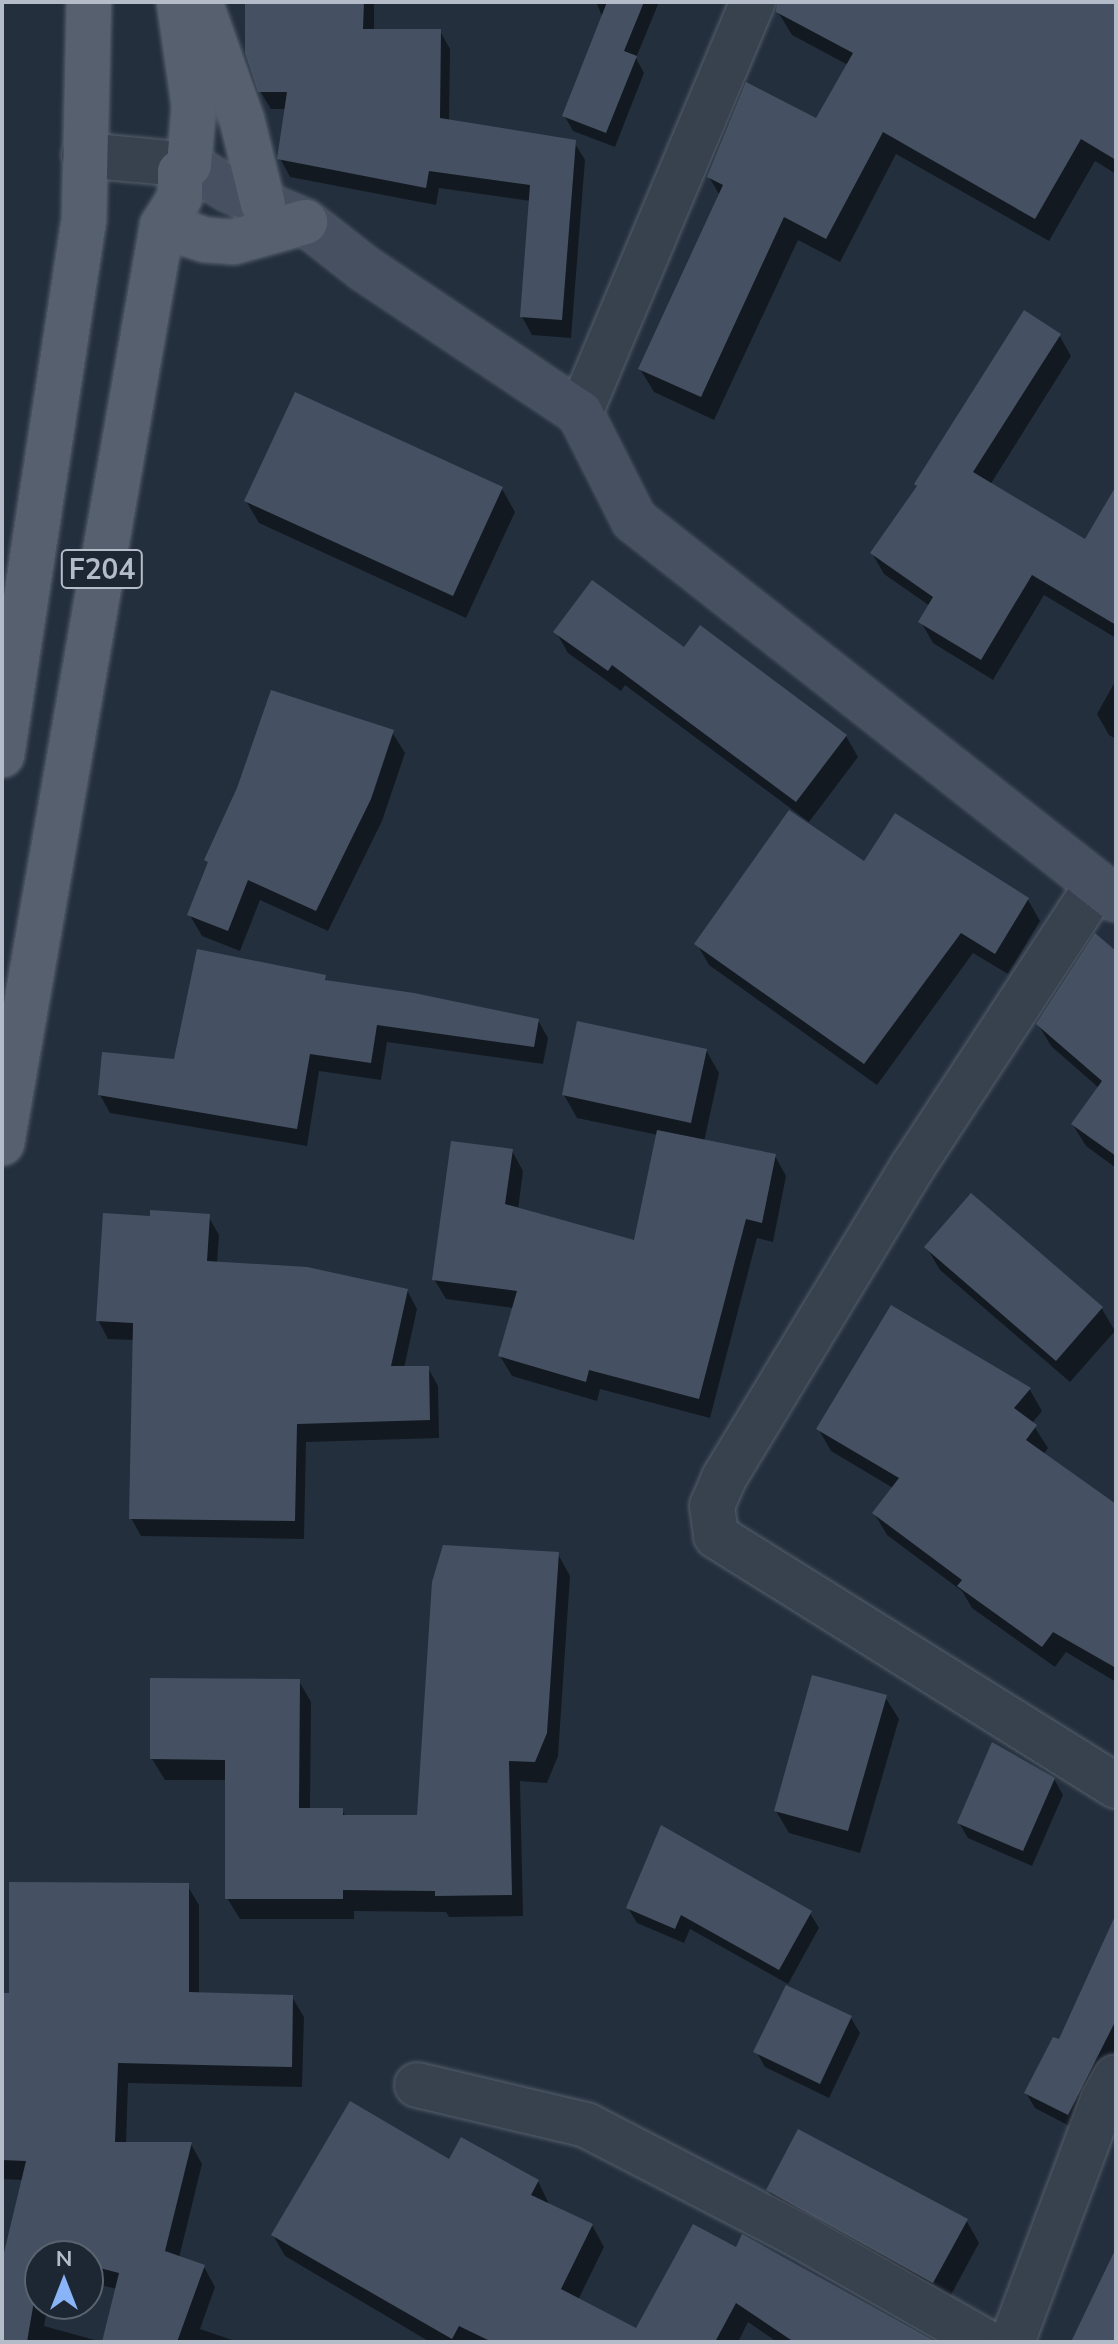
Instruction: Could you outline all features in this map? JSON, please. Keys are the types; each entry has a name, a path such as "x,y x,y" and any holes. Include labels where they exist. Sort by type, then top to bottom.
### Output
{"main road":[{"name":"F204","path":"2,755 5,704 84,219 89,2"},
{"name":"F204","path":"2,1143 162,226 180,197 180,172 189,165 194,106 179,2"},
{"path":"200,2 242,120 263,204"},
{"path":"162,226 206,240 233,242 305,222"}],"street":[{"path":"580,413 753,2"},
{"path":"84,155 189,165 228,189 305,222 365,269 580,413 634,520 1107,892 913,1166 724,1478 712,1506 716,1536 1116,1786"},
{"path":"1012,2342 1103,2100 1116,2077"},
{"path":"417,2085 586,2125 800,2236 986,2342"}],"building":[{"path":"245,2 364,2 363,29 441,29 440,118 576,140 562,320 520,317 530,185 429,171 426,188 277,159 287,92 258,92 245,53"},
{"path":"607,2 644,2 624,51 637,56 606,133 562,116"},
{"path":"777,2 1116,2 1116,160 1081,139 1035,219 883,132 826,239 784,217 701,397 638,369 723,185 707,177 746,82 816,118 853,53 776,12"},
{"path":"1024,310 1061,334 973,472 1085,539 1116,486 1116,625 1032,575 981,660 918,622 933,597 870,553 917,486 914,484"},
{"path":"295,392 503,487 453,596 244,501"},
{"path":"592,580 684,647 700,625 847,735 796,802 612,665 608,671 553,632"},
{"path":"271,690 394,730 371,799 316,911 248,880 228,931 187,915 208,862 204,860 237,788"},
{"path":"789,810 864,861 895,813 1029,898 995,954 961,933 864,1064 694,944"},
{"path":"1095,933 1116,951 1116,1156 1071,1124 1102,1081 1036,1024"},
{"path":"197,949 326,975 325,980 414,993 539,1019 534,1047 377,1025 371,1063 310,1054 297,1129 98,1095 102,1052 174,1059"},
{"path":"577,1021 707,1049 691,1123 562,1095"},
{"path":"657,1130 776,1154 762,1223 746,1219 699,1399 589,1370 586,1382 498,1356 517,1291 432,1280 451,1141 513,1149 505,1204 634,1240"},
{"path":"971,1193 1103,1307 1056,1361 924,1247"},
{"path":"150,1210 210,1214 207,1261 307,1267 408,1289 391,1366 429,1366 430,1420 297,1424 295,1521 129,1519 133,1323 96,1321 103,1213 150,1216"},
{"path":"891,1305 1031,1388 1014,1408 1037,1425 1026,1440 1116,1504 1116,1668 1053,1632 1042,1647 957,1586 962,1580 872,1513 899,1478 816,1429"},
{"path":"443,1545 559,1552 547,1733 535,1762 509,1761 512,1895 435,1896 435,1891 343,1890 343,1899 225,1899 225,1760 150,1759 150,1678 300,1679 299,1808 343,1808 343,1815 417,1815 432,1582"},
{"path":"812,1675 887,1695 848,1831 774,1811"},
{"path":"992,1742 1055,1778 1023,1851 957,1823"},
{"path":"661,1825 812,1911 779,1970 681,1915 675,1929 626,1908"},
{"path":"9,1882 189,1883 189,1992 293,1995 292,2067 118,2063 115,2142 192,2142 165,2251 205,2265 177,2342 102,2342 119,2273 104,2269 104,2240 24,2240 24,2320 31,2320 27,2342 2,2342 2,2261 26,2161 2,2160 2,1993 9,1993"},
{"path":"1116,1914 1116,2020 1068,2115 1024,2093 1053,2037 1059,2039"},
{"path":"786,1985 852,2016 820,2084 753,2052"},
{"path":"350,2101 449,2159 461,2137 539,2180 531,2195 593,2224 561,2289 636,2328 693,2224 736,2247 742,2234 936,2342 794,2342 736,2303 715,2342 492,2342 459,2326 452,2339 271,2235"},
{"path":"798,2129 968,2219 933,2283 766,2190"},
{"path":"1116,2248 1116,2342 1071,2342"}]}
